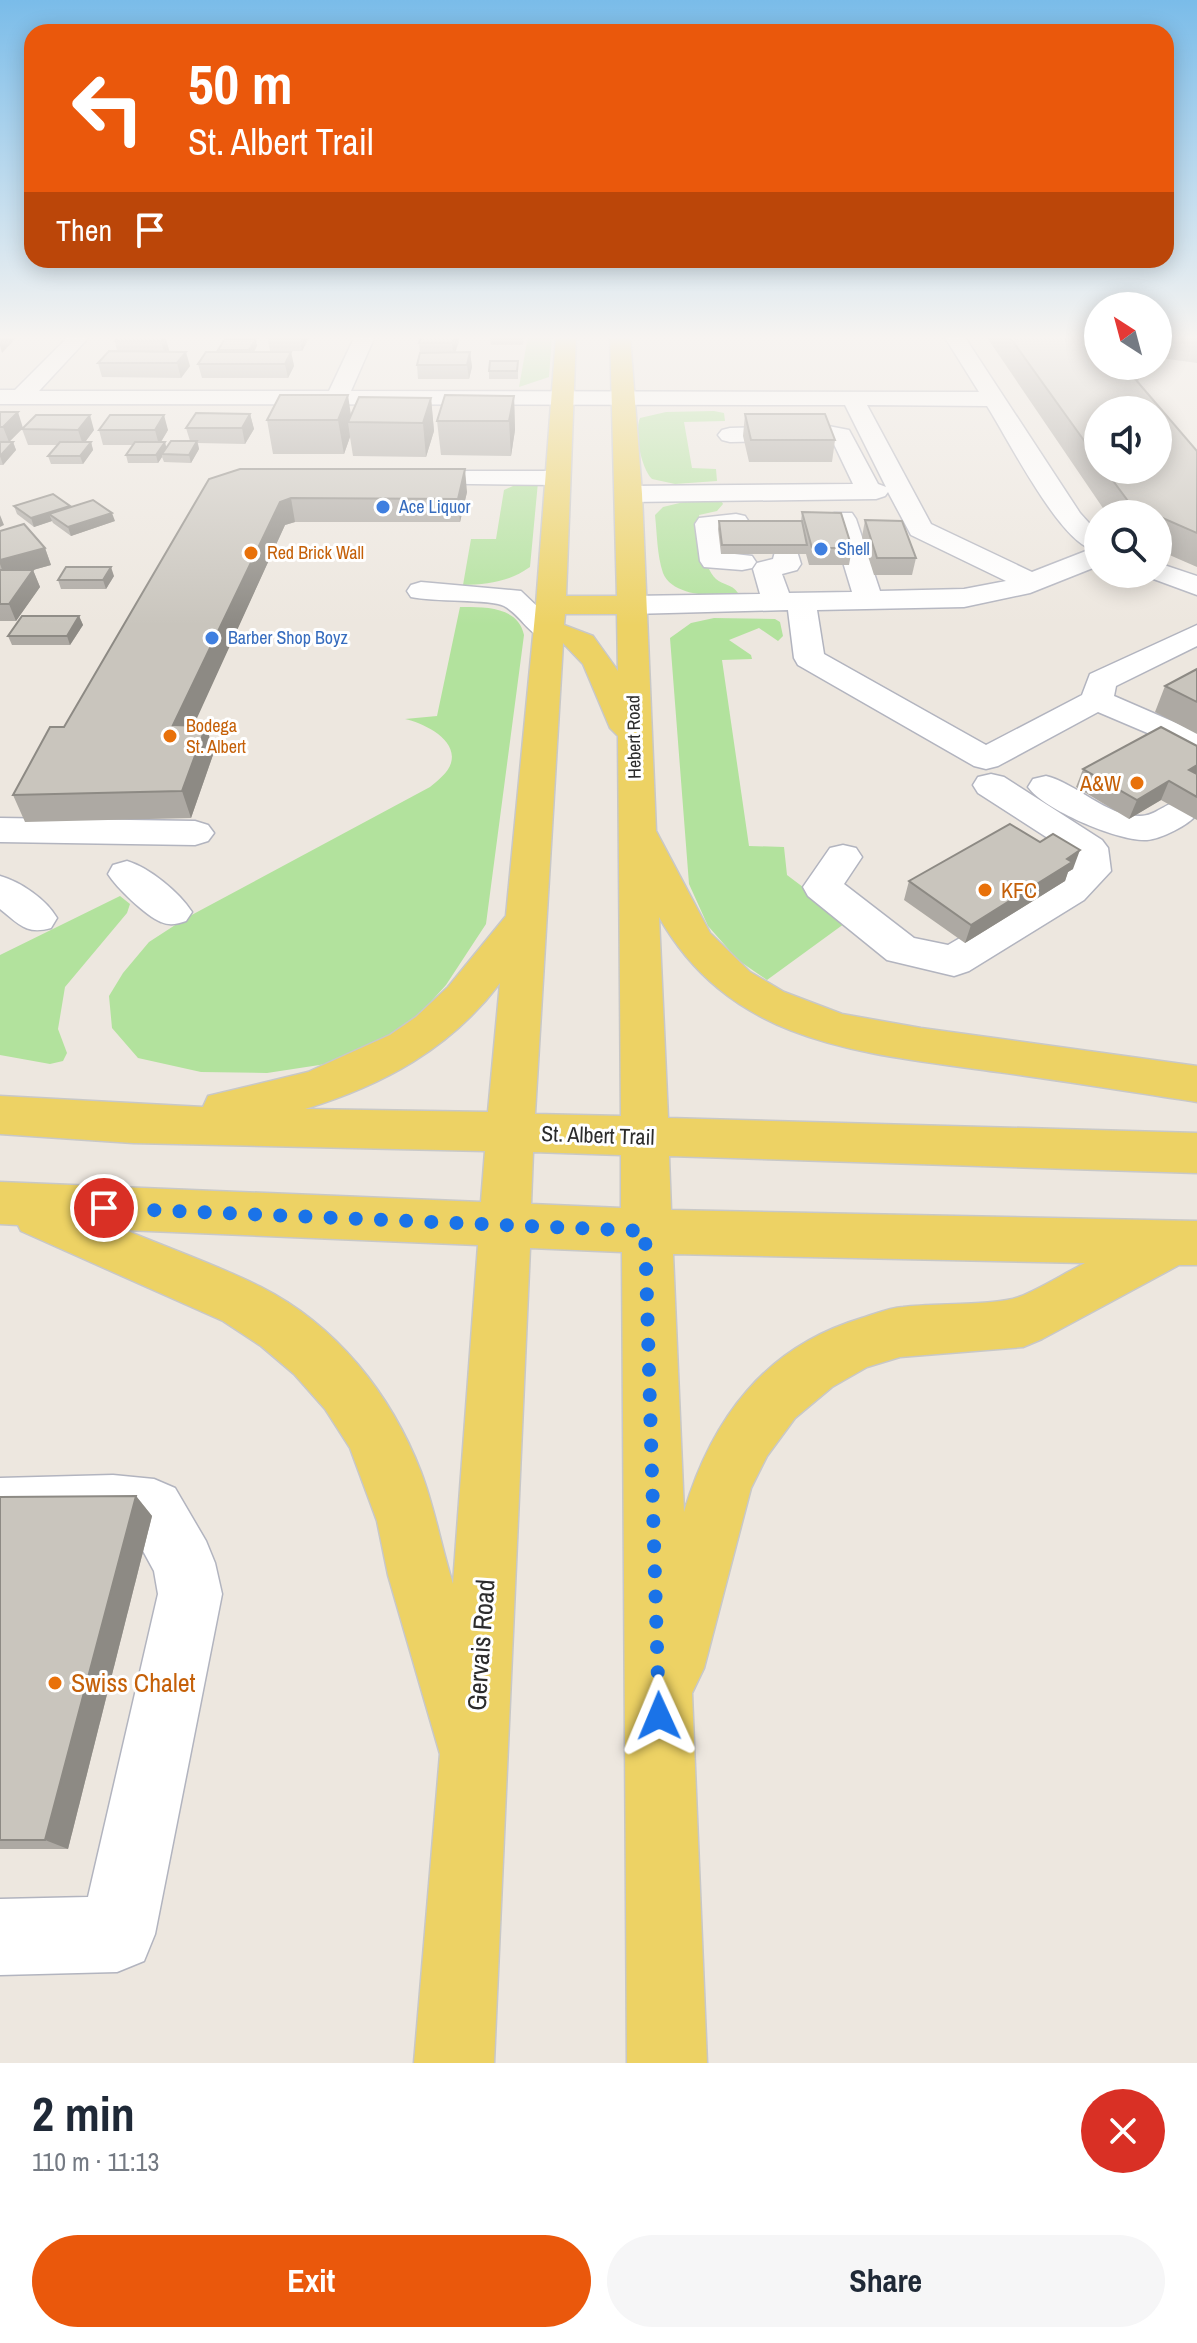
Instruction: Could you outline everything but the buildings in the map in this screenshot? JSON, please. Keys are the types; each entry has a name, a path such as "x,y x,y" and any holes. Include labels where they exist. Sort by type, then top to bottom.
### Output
{"main road":[{"path":"510,1132 524,921 550,618 560,432"},
{"name":"Hebert Road","path":"624,432 629,494 645,1231"},
{"path":"550,618 631,605"},
{"path":"550,618 585,645 605,677 635,745"},
{"path":"636,822 690,936 733,979 792,1013 862,1036 1197,1084"},
{"path":"133,1124 269,1102 380,1059 418,1036 456,1007 524,921"},
{"name":"St. Albert Trail","path":"0,1115 133,1124 1197,1153"},
{"name":"Gervais Road","path":"454,2063 510,1132"},
{"path":"6,1204 645,1231 1186,1242"},
{"path":"6,1204 242,1304 280,1328 314,1356 345,1390 370,1428 391,1471 408,1521 419,1575 473,1759"},
{"path":"645,1231 667,2063"},
{"path":"659,1716 723,1481 746,1436 775,1399 812,1368 854,1346 900,1332 1023,1322 1186,1242"}],"street":[{"path":"742,432 747,515 789,602 809,658 986,759 1089,848 1092,871 1070,891 954,961 902,950 822,887 843,857"},
{"path":"747,515 823,432"},
{"path":"629,494 747,515 872,491 841,435 825,432"},
{"path":"870,432 920,529 1032,583"},
{"path":"1015,432 1084,535"},
{"path":"379,478 558,478"},
{"path":"869,600 830,519 874,518"},
{"path":"631,605 869,600 900,587 964,598 1032,583 1084,562"},
{"path":"1172,576 1197,586"},
{"path":"421,591 511,597 550,618"},
{"path":"994,769 1097,700 1101,681 1197,634"},
{"path":"1097,700 1197,744"},
{"path":"994,769 1054,793 1093,815 1146,829 1181,811"},
{"path":"0,830 195,833"},
{"path":"127,874 172,912"},
{"path":"0,889 37,918"},
{"path":"0,1508 113,1505 154,1509 184,1563 190,1594 117,1934 0,1937"}],"green space":[{"path":"638,432 686,432 692,468 716,469 717,481 675,484 652,479 640,450"},
{"path":"524,481 538,482 530,567 498,581 463,585 471,539 496,539 504,490"},
{"path":"692,500 721,500 723,504 717,511 699,515 711,573 736,590 738,593 734,595 716,596 684,591 668,581 663,573 655,515 663,507"},
{"path":"460,607 489,608 507,613 521,625 524,635 486,924 446,985 418,1016 380,1042 326,1064 267,1073 201,1072 138,1058 112,1028 109,996 123,973 149,942 186,918 430,787 447,770 452,754 444,740 429,728 405,719 437,716"},
{"path":"714,618 775,619 780,622 783,636 778,641 759,628 729,640 751,655 752,659 722,660 749,846 784,847 787,875 848,921 767,980 738,960 708,926 689,884 670,638 691,623"},
{"path":"120,896 130,904 127,913 65,987 58,1029 67,1053 63,1061 50,1064 0,1055 0,955"}],"place":[{"name":"Ace Liquor","path":"383,507"},
{"name":"Shell","path":"821,549"},
{"name":"Red Brick Wall","path":"251,553"},
{"name":"Barber Shop Boyz","path":"212,638"},
{"name":"Bodega St. Albert","path":"170,736"},
{"name":"A&W","path":"1137,783"},
{"name":"KFC","path":"985,890"},
{"name":"Swiss Chalet","path":"55,1683"}],"route":[{"path":"104,1208 645,1231 659,1716"}]}
